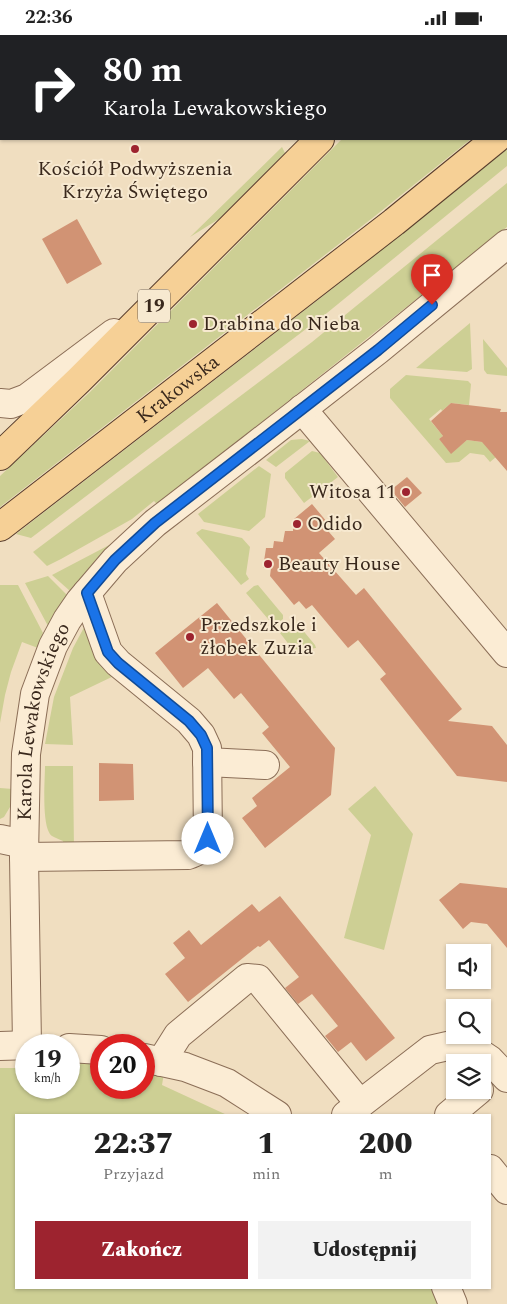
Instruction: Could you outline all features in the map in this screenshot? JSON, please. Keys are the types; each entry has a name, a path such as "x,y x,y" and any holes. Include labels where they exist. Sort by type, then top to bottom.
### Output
{"main road":[{"name":"Krakowska","path":"0,527 394,222 495,140"},
{"name":"19","path":"0,456 165,295 308,143"}],"street":[{"name":"Karola Lewakowskiego","path":"26,1034 16,847 26,754 35,694 53,646 67,620 80,601 115,560 155,523 378,350 507,244"},
{"path":"0,403 11,404 28,398 165,295"},
{"path":"302,409 507,653"},
{"path":"16,847 188,855 203,848 208,839 207,748 201,735 189,721 118,663 108,652 87,593"},
{"path":"207,762 265,765"},
{"path":"155,1057 192,1022 247,978 258,979 353,1110 430,1050 452,1045 472,1048 490,1060 497,1079"},
{"path":"0,1046 15,1045"},
{"path":"155,1061 185,1067 227,1083 275,1114"},
{"path":"449,1114 468,1099"},
{"path":"491,1170 507,1189"},
{"path":"447,1289 453,1304"}],"green space":[{"path":"341,140 470,140 375,216 0,507 0,476 90,392"},
{"path":"282,147 285,153 219,219 190,237"},
{"path":"507,149 507,166 327,313 31,538 16,534 332,289"},
{"path":"507,183 507,227 159,506 154,501 132,519 47,566 33,552 312,342"},
{"path":"470,323 472,369 467,372 416,368"},
{"path":"483,339 507,368 507,376 487,374 484,370"},
{"path":"406,375 468,381 471,384 469,405 451,403 429,419 443,436 439,439 451,453 467,440 496,444 502,452 490,462 484,455 470,453 459,462 446,463 390,398 390,389"},
{"path":"302,439 310,441 276,467 266,460 291,440"},
{"path":"312,451 320,453 338,477 304,503 285,478 285,473"},
{"path":"259,466 271,474 265,517 249,531 204,522 198,514"},
{"path":"202,529 242,538 250,547 246,574 249,579 241,585 196,533"},
{"path":"113,543 70,591 52,575"},
{"path":"48,576 68,596 48,626 25,583"},
{"path":"0,585 18,585 43,633 38,648 22,642 11,672 0,723"},
{"path":"258,585 283,615 283,619 274,626 246,593"},
{"path":"88,620 118,674 70,697 73,745 45,744 54,697 73,648"},
{"path":"293,622 296,622 316,648 294,651 280,633"},
{"path":"45,766 73,766 74,850 64,851 63,841 52,836 46,824"},
{"path":"375,786 413,834 384,950 344,938 371,835 348,809"},
{"path":"0,788 13,789 13,802 4,817 0,819"},
{"path":"86,1060 90,1060 90,1099 155,1099 155,1071 164,1073 162,1085 225,1114 15,1114 15,1289 431,1289 439,1304 0,1304 0,1068 15,1068 15,1099 80,1099 80,1064"}],"building":[{"path":"77,219 102,264 67,284 42,239"},
{"path":"451,403 501,409 500,412 507,412 507,471 482,442 467,440 451,454 439,439 443,436 431,421"},
{"name":"Witosa 11","path":"407,477 422,493 405,507 391,490"},
{"path":"312,504 327,522 323,525 335,539 319,553 356,595 364,588 462,709 448,721 492,726 507,745 507,782 457,776 380,679 386,674 358,640 348,648 312,605 306,609 299,601 294,605 270,576 271,568 263,568 266,548 273,548 274,541 283,542 285,531 293,531 294,519"},
{"path":"217,603 335,748 331,795 265,848 242,818 257,806 252,798 290,767 262,733 269,727 241,693 234,699 208,668 183,688 155,653"},
{"path":"99,763 133,764 134,800 99,801"},
{"path":"460,883 507,888 507,948 487,924 471,922 463,929 439,900"},
{"path":"280,896 395,1038 366,1061 351,1042 338,1052 325,1036 338,1026 312,994 298,1004 285,988 299,977 269,940 260,947 258,946 188,1002 165,974 185,958 173,943 189,930 201,945 252,904 259,912"}],"place":[{"name":"Kościół Podwyższenia Krzyża Świętego","path":"135,149"},
{"name":"Drabina do Nieba","path":"193,324"},
{"name":"Witosa 11","path":"406,492"},
{"name":"Odido","path":"297,524"},
{"name":"Beauty House","path":"268,564"},
{"name":"Przedszkole i żłobek Zuzia","path":"190,637"}],"route":[{"path":"208,839 207,748 201,735 189,721 118,663 108,652 87,593 115,560 155,523 378,350 432,305"}]}
